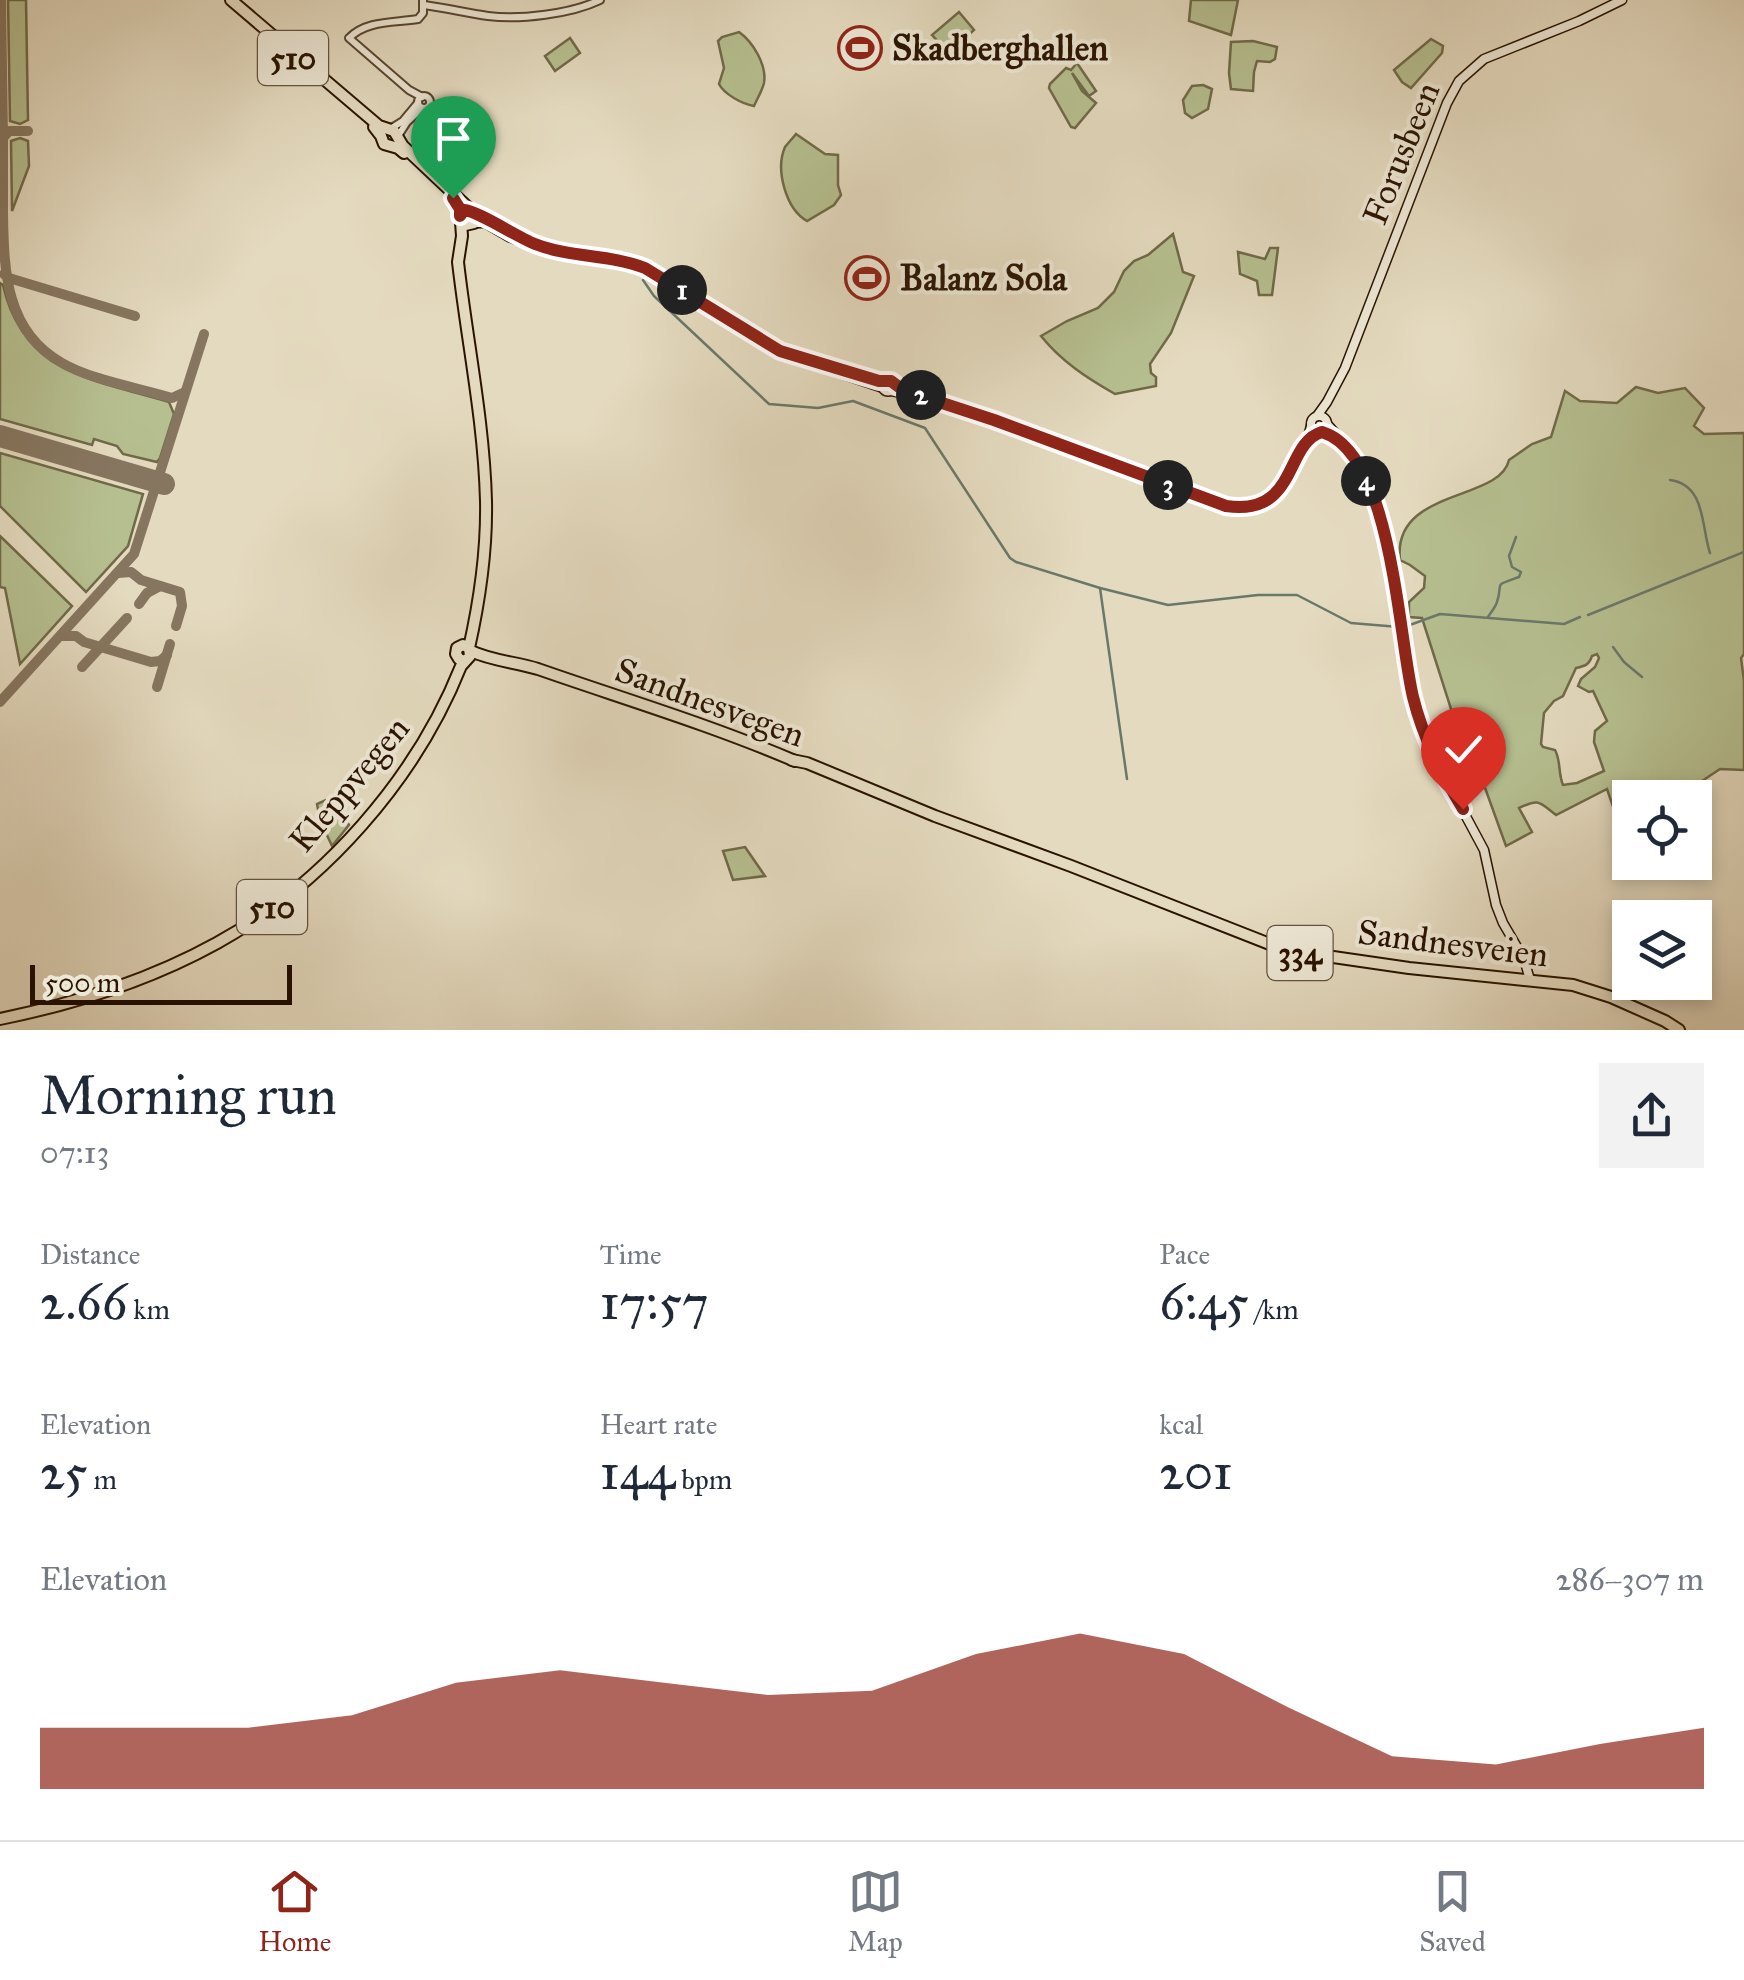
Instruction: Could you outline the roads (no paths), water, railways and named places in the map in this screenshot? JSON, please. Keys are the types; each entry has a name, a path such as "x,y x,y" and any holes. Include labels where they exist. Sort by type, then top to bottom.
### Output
{"main road":[{"name":"510","path":"228,0 390,136 468,218"},
{"name":"Forusbeen","path":"1320,425 1446,103 1459,81 1475,64 1494,53 1616,2"},
{"name":"Kleppvegen","path":"0,1019 77,1000 156,972 216,944 264,913 332,856 375,808 424,741 465,654 482,572 486,521 484,468 458,262 468,218"},
{"path":"468,218 516,240 551,250 645,268 780,351 994,420 1233,507 1255,504 1274,495 1320,425 1350,449 1358,461 1394,573 1410,684 1424,731 1484,850 1496,905 1524,959 1530,980"},
{"name":"Sandnesvegen","path":"465,654 518,664 669,712 880,798"},
{"name":"Sandnesveien","path":"792,760 935,816"},
{"name":"Sandnesveien","path":"880,798 1074,867 1290,952 1572,985 1600,992 1679,1030"}],"street":[{"path":"390,136 407,122 420,103 349,38 360,29 418,19 424,3 507,17 575,9 600,0"}],"waterway":[{"path":"643,280 654,296 769,404 818,408 853,401 925,428 1016,562 1168,605 1258,595 1297,595 1351,623 1399,627"},
{"path":"1670,480 1682,483 1696,498 1710,553"},
{"path":"1488,617 1497,602 1500,585 1519,577 1521,572 1512,567 1509,556 1516,537"},
{"path":"1588,615 1744,552"},
{"path":"1100,588 1127,779"},
{"path":"1407,626 1440,614 1564,624 1580,617"},
{"path":"1613,647 1642,677"}],"place":[{"name":"Skadberghallen","path":"860,48"},
{"name":"Balanz Sola","path":"867,278"}]}
